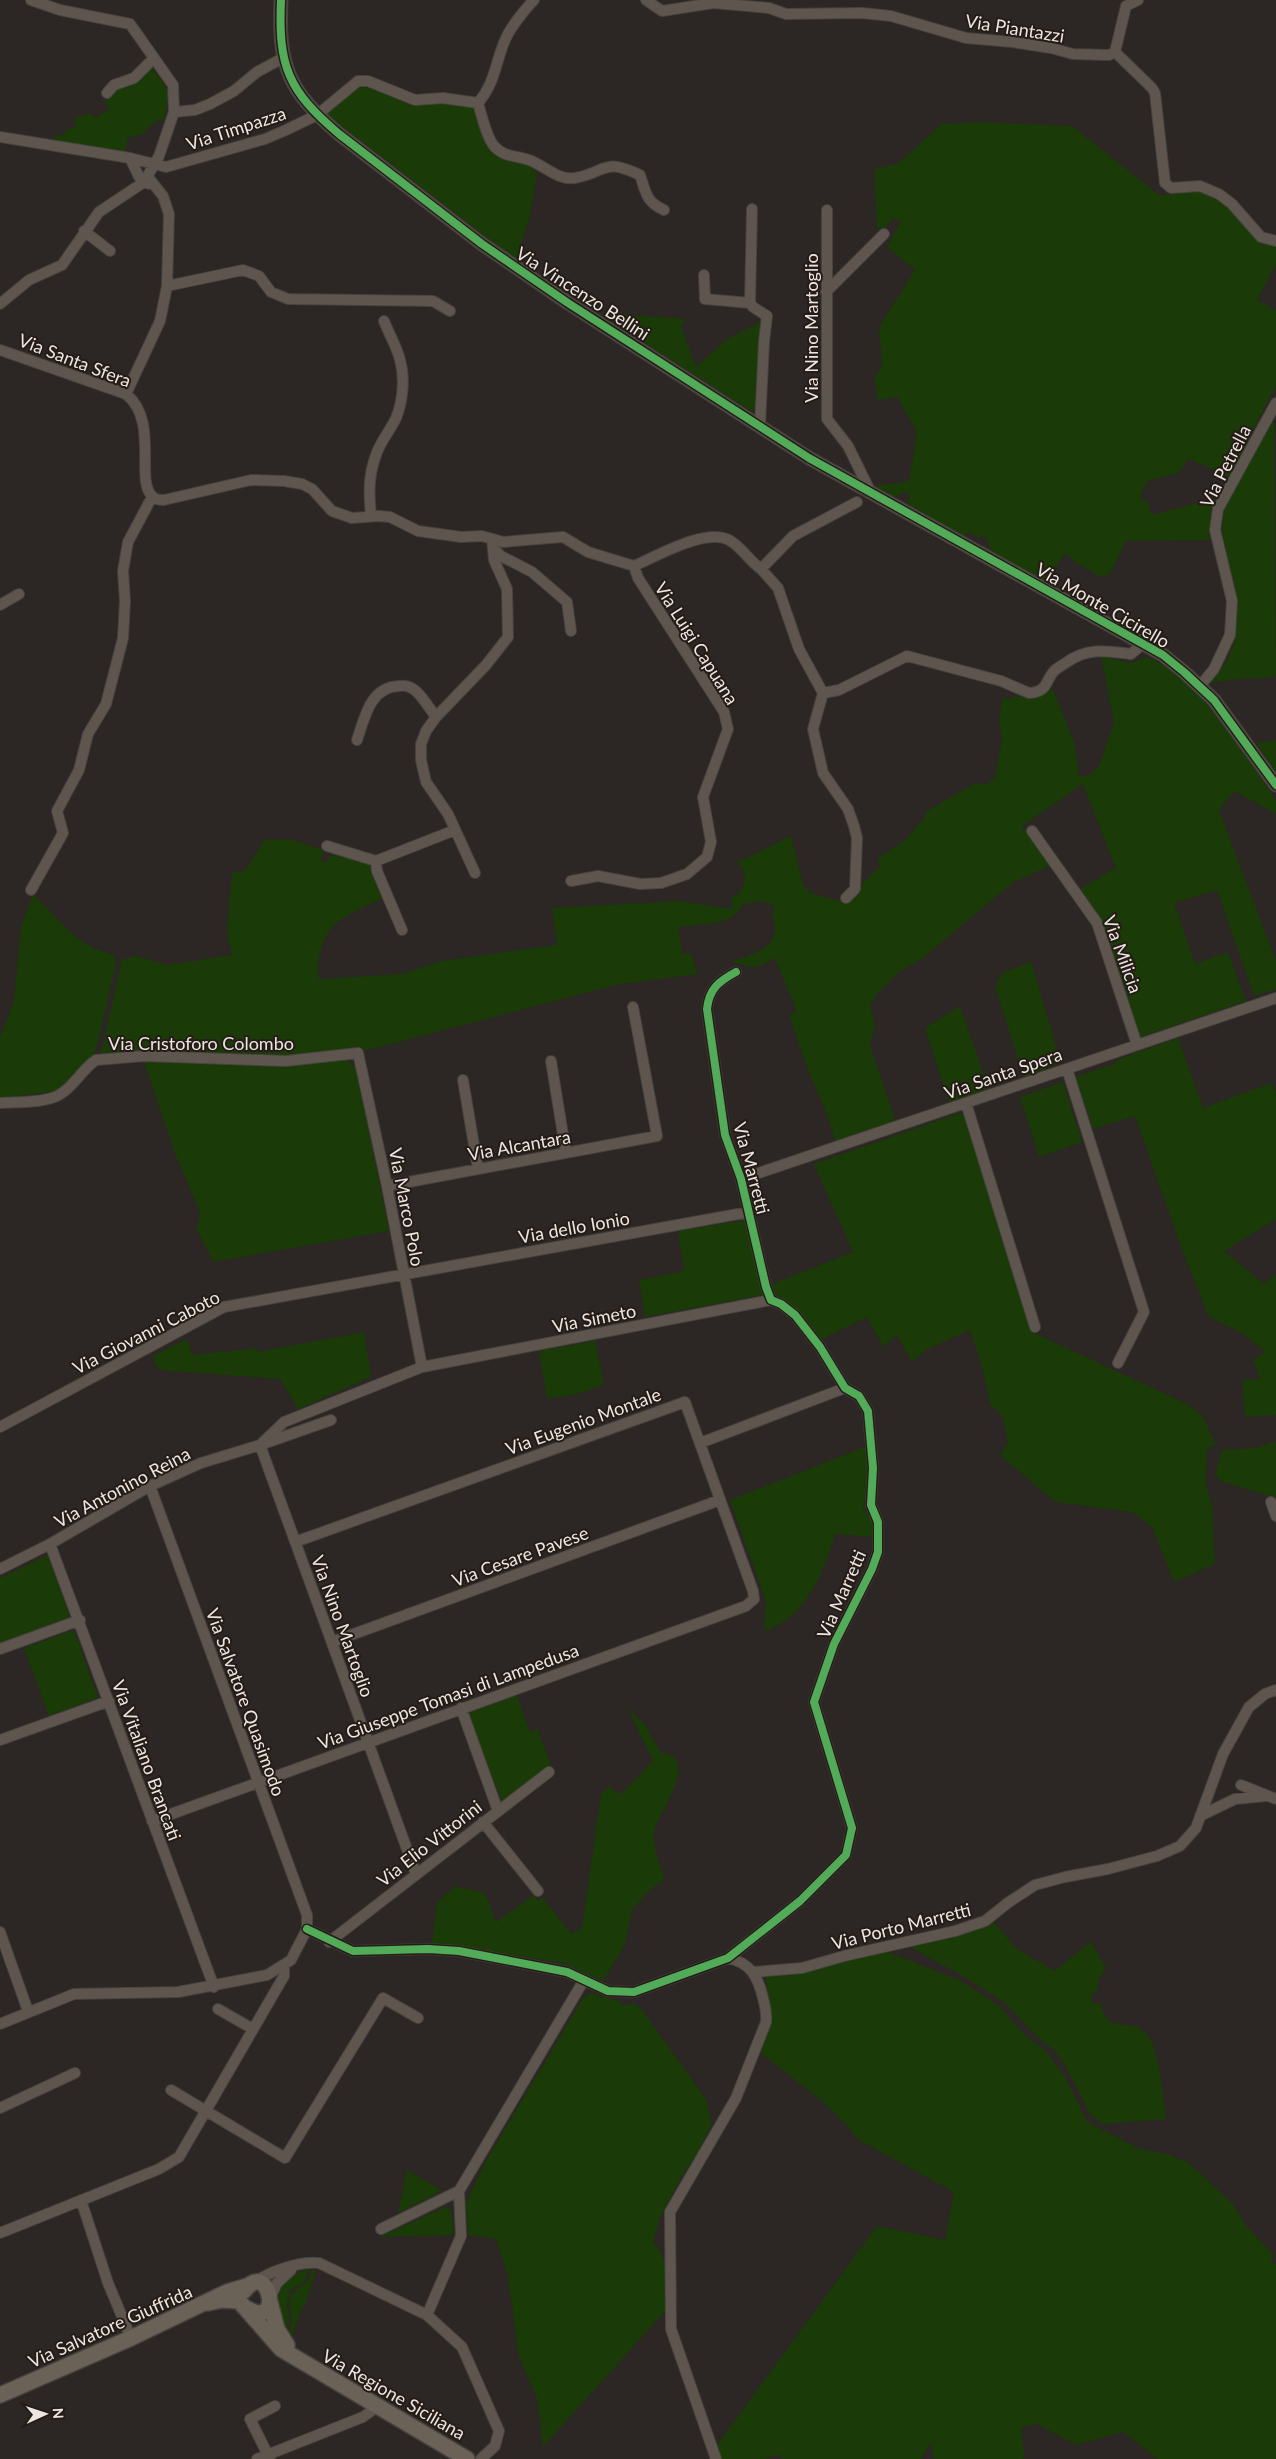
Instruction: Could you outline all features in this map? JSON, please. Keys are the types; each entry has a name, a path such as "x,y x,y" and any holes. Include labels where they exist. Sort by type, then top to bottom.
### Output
{"main road":[{"path":"246,2307 243,2294 251,2285 258,2283 266,2286 282,2339 301,2361"},
{"name":"Via Salvatore Giuffrida","path":"0,2395 131,2338 242,2286 251,2285"},
{"path":"208,2303 230,2299 246,2307 261,2311 271,2299"},
{"name":"Via Regione Siciliana","path":"246,2307 281,2349 467,2459"}],"street":[{"path":"0,304 29,280 62,265 99,212 144,182 157,160 174,112 173,85 130,24 60,10 31,0"},
{"name":"Via Vincenzo Bellini","path":"281,0 280,34 283,58 288,75 303,99 317,115 482,244 568,303 809,458 955,539"},
{"path":"534,0 506,37 494,78 488,91 478,103 493,144 508,157 529,160 566,178 581,176 605,166 621,166 640,175 648,199 653,205 664,210"},
{"name":"Via Piantazzi","path":"646,0 662,11 713,3 768,8 786,14 862,13 891,16 966,38 1041,46 1073,54 1109,55 1115,52"},
{"path":"1138,0 1126,6 1115,52 1155,93 1165,183 1171,188 1200,186 1219,194 1232,204 1261,237 1276,241"},
{"path":"107,93 114,85 134,78 154,58"},
{"path":"174,112 195,110 210,104 234,91 257,72 283,58"},
{"name":"Via Timpazza","path":"157,160 166,167 265,139 317,115 358,81 368,81 415,100 443,98 478,103"},
{"path":"0,137 130,158 157,160"},
{"path":"126,394 160,321 167,286 169,214 167,204 156,187 144,182 130,158"},
{"path":"752,209 753,255 750,302 752,307 768,316 764,342 760,425"},
{"name":"Via Nino Martoglio","path":"827,210 827,419 848,446 871,493"},
{"path":"84,231 110,251"},
{"path":"826,292 884,234"},
{"path":"167,286 243,270 259,276 271,292 288,299 433,301 450,311"},
{"path":"704,275 705,299 750,302"},
{"path":"371,516 369,484 372,468 376,454 396,418 403,383 401,361 384,321"},
{"name":"Via Santa Sfera","path":"0,350 126,394 138,406 142,415 145,428 147,485 152,497"},
{"name":"Via Petrella","path":"1200,686 1214,669 1230,635 1232,601 1215,530 1218,509 1276,403"},
{"path":"31,890 62,833 57,811 79,770 88,734 106,704 122,638 125,601 123,571 128,542 152,497 164,500 251,480 284,481 302,484 312,489 332,511 352,518 371,516 397,519 418,531 461,537 482,536 492,544 501,556 532,572 567,602 571,631"},
{"path":"761,569 793,536 857,502"},
{"path":"492,544 563,537 588,552 634,566 699,539 712,537 729,540 753,564 761,569 778,588 799,649 823,692 813,729 823,773 848,809 857,838 855,889 846,898"},
{"name":"Via Monte Cicirello","path":"955,539 1144,643 1200,686 1227,715 1276,785"},
{"path":"476,873 448,814 426,782 423,774 421,744 426,731 436,717 486,665 508,637 507,588 494,560 492,544"},
{"name":"Via Luigi Capuana","path":"571,881 598,876 640,884 661,883 687,874 707,856 711,842 703,796 728,729 724,712 638,578 634,566"},
{"path":"0,604 19,594"},
{"path":"823,692 839,690 907,656 1001,681 1029,693 1034,693 1048,683 1053,672 1074,657 1086,652 1102,650 1131,654 1144,643"},
{"path":"357,740 372,700 384,689 396,686 410,687 417,692 436,717"},
{"path":"327,846 376,861 455,830"},
{"name":"Via Milicia","path":"1032,831 1097,923 1137,1045"},
{"path":"376,861 376,871 402,930"},
{"name":"Via Marretti","path":"307,1929 329,1942 353,1952 428,1949 459,1952 567,1972 608,1991 634,1992 728,1958 800,1901 846,1855 852,1828 814,1702 834,1644 872,1569 878,1552 878,1522 871,1505 873,1468 868,1412 860,1396 845,1388 820,1347 795,1315 781,1304 771,1300 741,1179 725,1135 707,1009 708,999 714,987 721,980 736,972"},
{"name":"Via Santa Spera","path":"741,1179 1276,998"},
{"name":"Via Alcantara","path":"387,1186 657,1136 633,1008"},
{"name":"Via Cristoforo Colombo","path":"0,1103 52,1098 60,1095 96,1060 144,1056 286,1061 358,1053"},
{"name":"Via Marco Polo","path":"358,1053 387,1186 422,1367"},
{"path":"551,1061 566,1153"},
{"path":"1067,1069 1144,1312 1118,1363"},
{"path":"462,1080 478,1169"},
{"path":"966,1104 1035,1327"},
{"name":"Via dello Ionio","path":"404,1273 749,1212"},
{"name":"Via Giovanni Caboto","path":"0,1427 224,1307 404,1273"},
{"name":"Via Simeto","path":"422,1367 771,1300"},
{"name":"Via Antonino Reina","path":"0,1569 50,1544 150,1486 201,1463 260,1445 284,1422 422,1367"},
{"path":"700,1443 845,1388"},
{"name":"Via Eugenio Montale","path":"295,1542 686,1402 753,1591 754,1599"},
{"path":"260,1445 331,1420"},
{"name":"Via Nino Martoglio","path":"260,1445 416,1874"},
{"name":"Via Salvatore Quasimodo","path":"150,1486 307,1915 307,1929"},
{"name":"Via Cesare Pavese","path":"332,1642 720,1500"},
{"path":"1271,1502 1276,1516"},
{"name":"Via Vitaliano Brancati","path":"50,1544 80,1620 214,1987"},
{"name":"Via Giuseppe Tomasi di Lampedusa","path":"152,1821 746,1606 754,1599"},
{"path":"0,1649 80,1620"},
{"name":"Via Porto Marretti","path":"754,1972 802,1968 985,1922 1009,1902 1035,1885 1157,1856 1180,1846 1196,1828 1223,1754 1249,1707 1265,1694 1276,1690"},
{"path":"0,1740 109,1701"},
{"path":"461,1708 498,1811"},
{"name":"Via Elio Vittorini","path":"329,1942 549,1772"},
{"path":"1241,1785 1271,1798"},
{"path":"1200,1816 1235,1799 1271,1798"},
{"path":"483,1822 538,1891"},
{"path":"0,2024 28,2011 74,1994 178,1992 214,1987 268,1975 291,1960 307,1929"},
{"path":"0,1932 28,2011"},
{"path":"716,2459 671,2330 670,2212 736,2098 766,2022 767,2015 759,1982 754,1972 738,1960 728,1958"},
{"path":"0,2233 159,2169 179,2157 284,1976 284,1966"},
{"path":"426,2315 461,2236 459,2191 584,1980"},
{"path":"171,2090 285,2158 383,1998 418,2018"},
{"path":"218,2009 253,2030"},
{"path":"0,2108 75,2073"},
{"path":"381,2229 459,2191"},
{"path":"80,2200 108,2283 131,2338"},
{"path":"251,2285 260,2279 298,2265 319,2264 426,2315 462,2347 499,2431 496,2446 482,2459"},
{"path":"271,2299 277,2283 298,2265"},
{"path":"269,2457 250,2419 275,2406"},
{"path":"257,2459 269,2457 363,2417 378,2406"}],"green space":[{"path":"151,66 168,90 165,120 158,119 143,133 128,138 125,153 54,140 53,137 65,134 65,130 76,127 74,117 90,114 96,117 109,110 105,101 117,89 141,79"},
{"path":"363,85 474,108 492,150 530,165 537,174 529,219 516,260 326,114 356,87"},
{"path":"976,122 1072,126 1159,195 1192,189 1207,191 1217,196 1234,211 1262,245 1276,245 1276,264 1257,300 1276,310 1276,385 1230,477 1189,459 1178,473 1147,481 1140,497 1148,503 1152,515 1219,497 1211,515 1210,540 1126,541 1110,574 1101,577 1075,562 1065,553 1047,582 993,554 985,537 977,537 969,532 964,537 905,502 910,497 906,492 894,497 875,486 909,481 917,432 897,397 878,400 874,379 882,366 879,327 915,270 887,247 901,222 893,218 884,229 877,228 874,169 899,163 941,124"},
{"path":"598,313 687,319 681,326 696,367 725,340 764,320 759,406 752,412"},
{"path":"1274,419 1276,675 1267,678 1210,683 1227,661 1235,641 1237,597 1222,530 1224,509"},
{"path":"1101,656 1131,663 1148,657 1168,668 1186,682 1220,719 1276,800 1276,814 1234,791 1219,810 1276,961 1276,989 1254,996 1217,890 1174,903 1195,964 1228,952 1246,1001 1140,1037 1102,922 1080,889 1116,868 1083,784 1022,826 1051,865 1012,883 923,958 900,971 876,995 870,1005 875,1025 870,1046 894,1116 893,1123 835,1141 828,1117 806,1065 789,1015 797,1012 775,958 755,968 731,962 758,951 771,941 775,925 772,914 775,908 764,902 742,905 732,917 714,923 678,927 682,953 691,954 698,974 620,984 364,1051 363,1048 283,1058 146,1052 101,1054 122,959 136,956 167,965 232,955 227,932 232,872 245,871 264,840 289,839 323,850 321,861 326,862 328,858 335,854 369,864 382,898 348,915 332,927 324,940 319,956 319,979 403,974 441,961 557,945 552,908 680,901 731,909 732,897 740,893 745,880 743,868 736,863 791,836 803,884 810,893 847,903 859,894 862,884 880,866 877,859 905,840 925,817 925,812 976,783 986,784 995,779 1002,739 999,723 1002,697 1008,700 1015,696 1034,699 1047,691 1053,690 1074,742 1079,776 1088,776 1100,764 1114,722"},
{"path":"1276,740 1276,773 1256,743"},
{"path":"33,894 73,935 91,947 114,955 116,964 95,1054 58,1091 0,1098 0,1037 14,1001 21,927"},
{"path":"1031,961 1061,1063 1024,1077 995,987 1001,974"},
{"path":"960,1006 989,1089 949,1103 925,1028"},
{"path":"1178,1038 1203,1108 1271,1083 1276,1094 1276,1219 1224,1251 1264,1284 1274,1275 1276,1277 1276,1415 1245,1417 1242,1380 1260,1379 1253,1360 1265,1351 1240,1332 1209,1317 1183,1252 1135,1116 1093,1129 1076,1077 1117,1063 1116,1060"},
{"path":"337,1059 347,1060 356,1068 389,1231 213,1262 197,1229 200,1213 174,1151 144,1062 292,1065"},
{"path":"1063,1082 1082,1142 1039,1157 1020,1097"},
{"path":"960,1113 966,1116 1032,1332 1187,1404 1202,1415 1216,1444 1207,1449 1206,1485 1212,1506 1215,1564 1174,1582 1152,1527 1132,1512 1055,1502 1000,1455 1008,1443 1003,1417 990,1404 981,1363 970,1330 926,1350 912,1362 897,1335 883,1347 867,1317 820,1340 797,1311 774,1293 772,1284 853,1252 814,1164"},
{"path":"746,1220 762,1295 645,1317 639,1280 684,1271 678,1231"},
{"path":"364,1332 371,1377 298,1409 280,1379 159,1370 152,1356 187,1339 193,1355 257,1348 258,1352"},
{"path":"595,1341 604,1385 577,1394 547,1399 539,1351"},
{"path":"1276,1441 1276,1505 1273,1497 1220,1481 1215,1473 1222,1450 1256,1448"},
{"path":"867,1446 869,1469 863,1507 873,1523 875,1537 835,1534 819,1578 802,1605 779,1625 764,1631 766,1601 730,1500"},
{"path":"48,1555 70,1617 0,1643 0,1578"},
{"path":"74,1630 98,1698 49,1716 24,1648"},
{"path":"517,1695 530,1733 537,1728 551,1765 502,1802 469,1715 471,1712"},
{"path":"627,1707 645,1725 661,1753 673,1757 678,1765 678,1775 654,1833 656,1850 665,1879 650,1890 632,1910 625,1944 603,1981 563,1963 432,1943 437,1903 455,1886 485,1893 496,1922 534,1895 538,1901 543,1898 571,1934 582,1928 601,1794 609,1787 621,1794 653,1761"},
{"path":"993,1921 1017,1949 1055,1971 1091,1941 1106,1968 1099,1979 1097,1991 1091,1995 1092,2002 1101,2004 1109,2020 1115,2024 1139,2028 1150,2039 1160,2073 1166,2119 1102,2124 1090,2114 1065,2065 1056,2052 1036,2036 1005,2003 963,1976 913,1949 912,1946"},
{"path":"883,1950 959,1980 998,2005 1024,2034 1047,2052 1065,2077 1087,2122 1140,2149 1167,2154 1189,2163 1233,2204 1245,2224 1274,2256 1270,2260 1276,2265 1276,2459 1158,2459 1123,2432 1076,2445 1037,2424 1021,2427 1025,2458 1022,2459 934,2459 931,2443 921,2459 781,2459 780,2454 765,2459 722,2459 717,2445 877,2226 945,2240 954,2192 859,2140 844,2122 822,2101 758,2051 770,2026 771,2019 765,1976"},
{"path":"592,1993 621,2002 622,2005 635,2004 639,2006 706,2099 712,2124 660,2218 653,2242 662,2255 666,2273 667,2309 543,2447 537,2398 519,2357 508,2276 496,2239 468,2235 466,2203 486,2161 584,1997"},
{"path":"407,2170 442,2191 398,2213"},
{"path":"446,2207 452,2211 453,2235 379,2237"},
{"path":"309,2269 304,2282 289,2291 287,2305 290,2320 285,2334 278,2311 277,2293 286,2279"},
{"path":"312,2269 316,2270 304,2308 302,2308 290,2341 287,2336 292,2318 289,2302 290,2295 308,2281"}],"cycle path":[{"path":"281,0 282,43 290,76 297,90 308,104 339,134 482,244 568,303 809,458 1163,655 1214,700 1276,785"},
{"path":"307,1929 353,1951 428,1949 459,1951 567,1972 608,1991 634,1992 728,1958 800,1901 846,1855 852,1828 814,1702 834,1644 872,1569 878,1552 878,1522 871,1505 873,1468 868,1411 859,1396 845,1388 820,1347 795,1315 781,1304 771,1300 766,1287 741,1179 725,1135 707,1009 710,996 716,986 736,972"}]}
